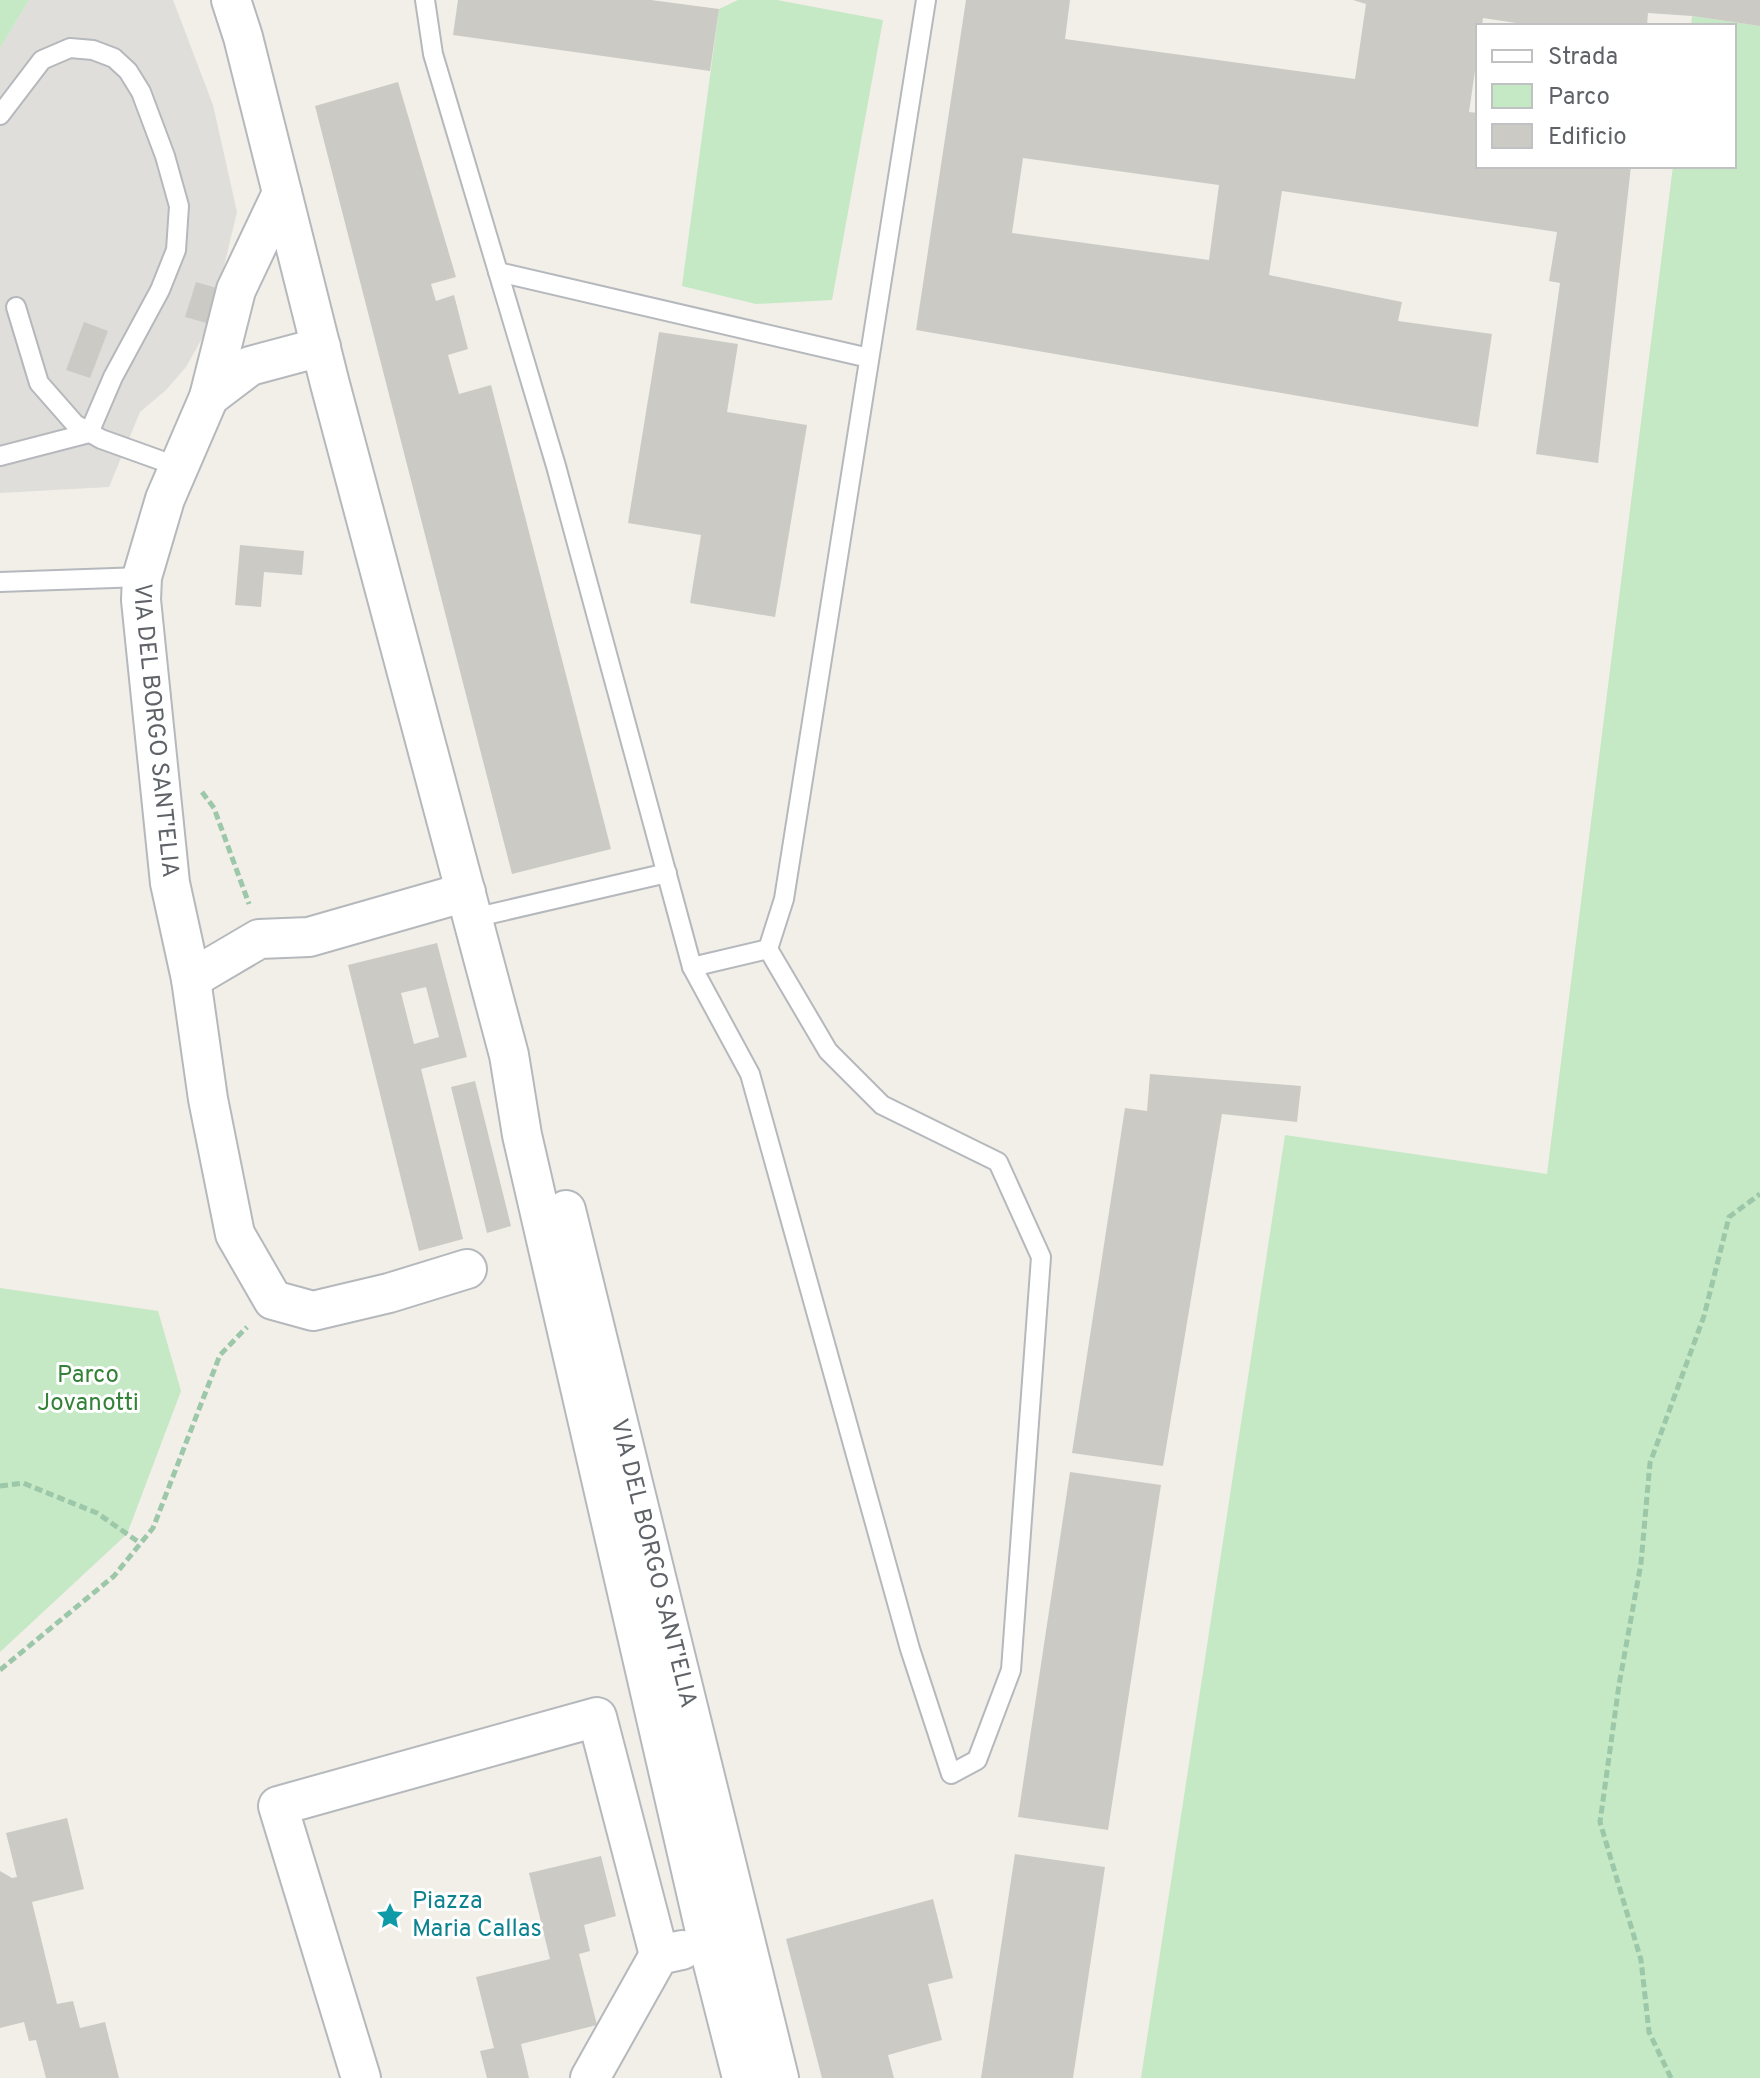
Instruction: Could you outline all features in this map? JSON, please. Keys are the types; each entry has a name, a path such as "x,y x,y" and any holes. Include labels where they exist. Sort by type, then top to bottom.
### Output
{"street":[{"name":"VIA DEL BORGO SANT'ELIA","path":"231,0 509,1055 522,1135 708,1944 742,2078"},
{"name":"VIA DEL BORGO SANT'ELIA","path":"273,1300 235,1234 208,1099 191,979 170,883 141,600 142,577 165,499 209,397 236,290 282,193"},
{"name":"VIA DEL BORGO SANT'ELIA","path":"209,397 250,366 321,347"},
{"path":"191,979 259,939 309,937 469,905"},
{"name":"VIA DEL BORGO SANT'ELIA","path":"509,1055 545,1126 779,2078"},
{"path":"273,1300 313,1311 389,1293 467,1269"},
{"path":"361,2078 278,1806 653,1703"},
{"path":"590,2078 659,1955 597,1717"},
{"path":"659,1955 744,1934"}],"lane":[{"path":"425,0 433,54 556,466 692,967 750,1074 910,1649 951,1774 977,1760 1011,1670 1041,1257 998,1162 882,1105 828,1051 768,949 784,899 926,0"},
{"path":"0,115 42,60 70,48 93,50 114,58 128,71 141,92 176,194 179,206 176,250 160,290 113,377 89,433"},
{"path":"498,272 869,358"},
{"path":"16,307 39,383 75,424 89,433 179,467"},
{"path":"0,456 89,433"},
{"path":"0,582 142,577"},
{"path":"469,905 667,873"},
{"path":"692,967 768,949"}],"path":[{"path":"197,786 214,808 242,880 259,939"},
{"path":"1671,2078 1649,2032 1641,1960 1600,1822 1619,1685 1641,1563 1650,1463 1704,1316 1729,1217 1760,1194"},
{"path":"0,1670 114,1576 153,1528 220,1355 273,1300"},
{"path":"0,1486 23,1483 97,1513 140,1543"}],"shaded area":[{"path":"29,0 173,0 213,105 237,212 210,324 186,367 166,390 140,412 109,487 0,493 0,48"}],"green space":[{"path":"0,0 29,0 0,48"},
{"path":"738,0 777,0 883,20 832,300 756,304 682,286 719,9"},
{"path":"1692,16 1760,26 1760,2078 1141,2078 1285,1135 1547,1174 1673,168 1736,168 1736,24 1691,24"},
{"name":"Parco Jovanotti","path":"0,1288 158,1311 181,1391 127,1534 0,1652"}],"building":[{"path":"458,0 651,0 719,9 710,71 453,35"},
{"path":"966,0 1070,0 1065,39 1355,79 1366,4 1353,0 1760,0 1760,26 1648,13 1647,24 1523,24 1483,18 1482,24 1476,24 1476,64 1469,112 1476,113 1476,168 1631,168 1598,463 1536,454 1560,283 1549,281 1557,232 1282,191 1269,275 1402,302 1398,321 1492,334 1478,427 916,330","holes":["1023,158 1219,185 1209,260 1012,233"]},
{"path":"398,82 456,277 431,284 436,301 454,295 468,349 448,355 459,394 491,385 611,849 512,874 315,106"},
{"path":"196,282 220,289 210,324 185,317"},
{"path":"84,322 108,331 90,378 66,370"},
{"path":"659,332 738,344 727,412 807,425 775,617 690,603 701,535 628,523"},
{"path":"240,545 304,551 302,575 264,572 261,607 235,605"},
{"path":"437,943 467,1057 421,1069 463,1239 419,1251 348,965","holes":["426,987 439,1037 414,1044 401,993"]},
{"path":"1150,1074 1301,1086 1297,1122 1222,1114 1163,1466 1072,1453 1125,1108 1147,1111"},
{"path":"475,1081 511,1226 487,1233 451,1087"},
{"path":"1070,1472 1161,1485 1108,1830 1018,1817"},
{"path":"67,1818 84,1889 32,1902 57,2004 73,2001 80,2028 105,2022 119,2078 46,2078 36,2040 29,2041 24,2022 0,2028 0,1871 12,1878 17,1877 6,1833"},
{"path":"1015,1854 1105,1867 1073,2078 981,2078"},
{"path":"601,1856 616,1916 584,1925 590,1951 579,1954 597,2025 521,2044 529,2078 487,2078 480,2051 494,2048 476,1977 550,1959 529,1873"},
{"path":"933,1899 953,1978 928,1984 942,2040 888,2055 894,2078 822,2078 786,1939"}],"place":[{"name":"Piazza Maria Callas","path":"390,1916"}]}
